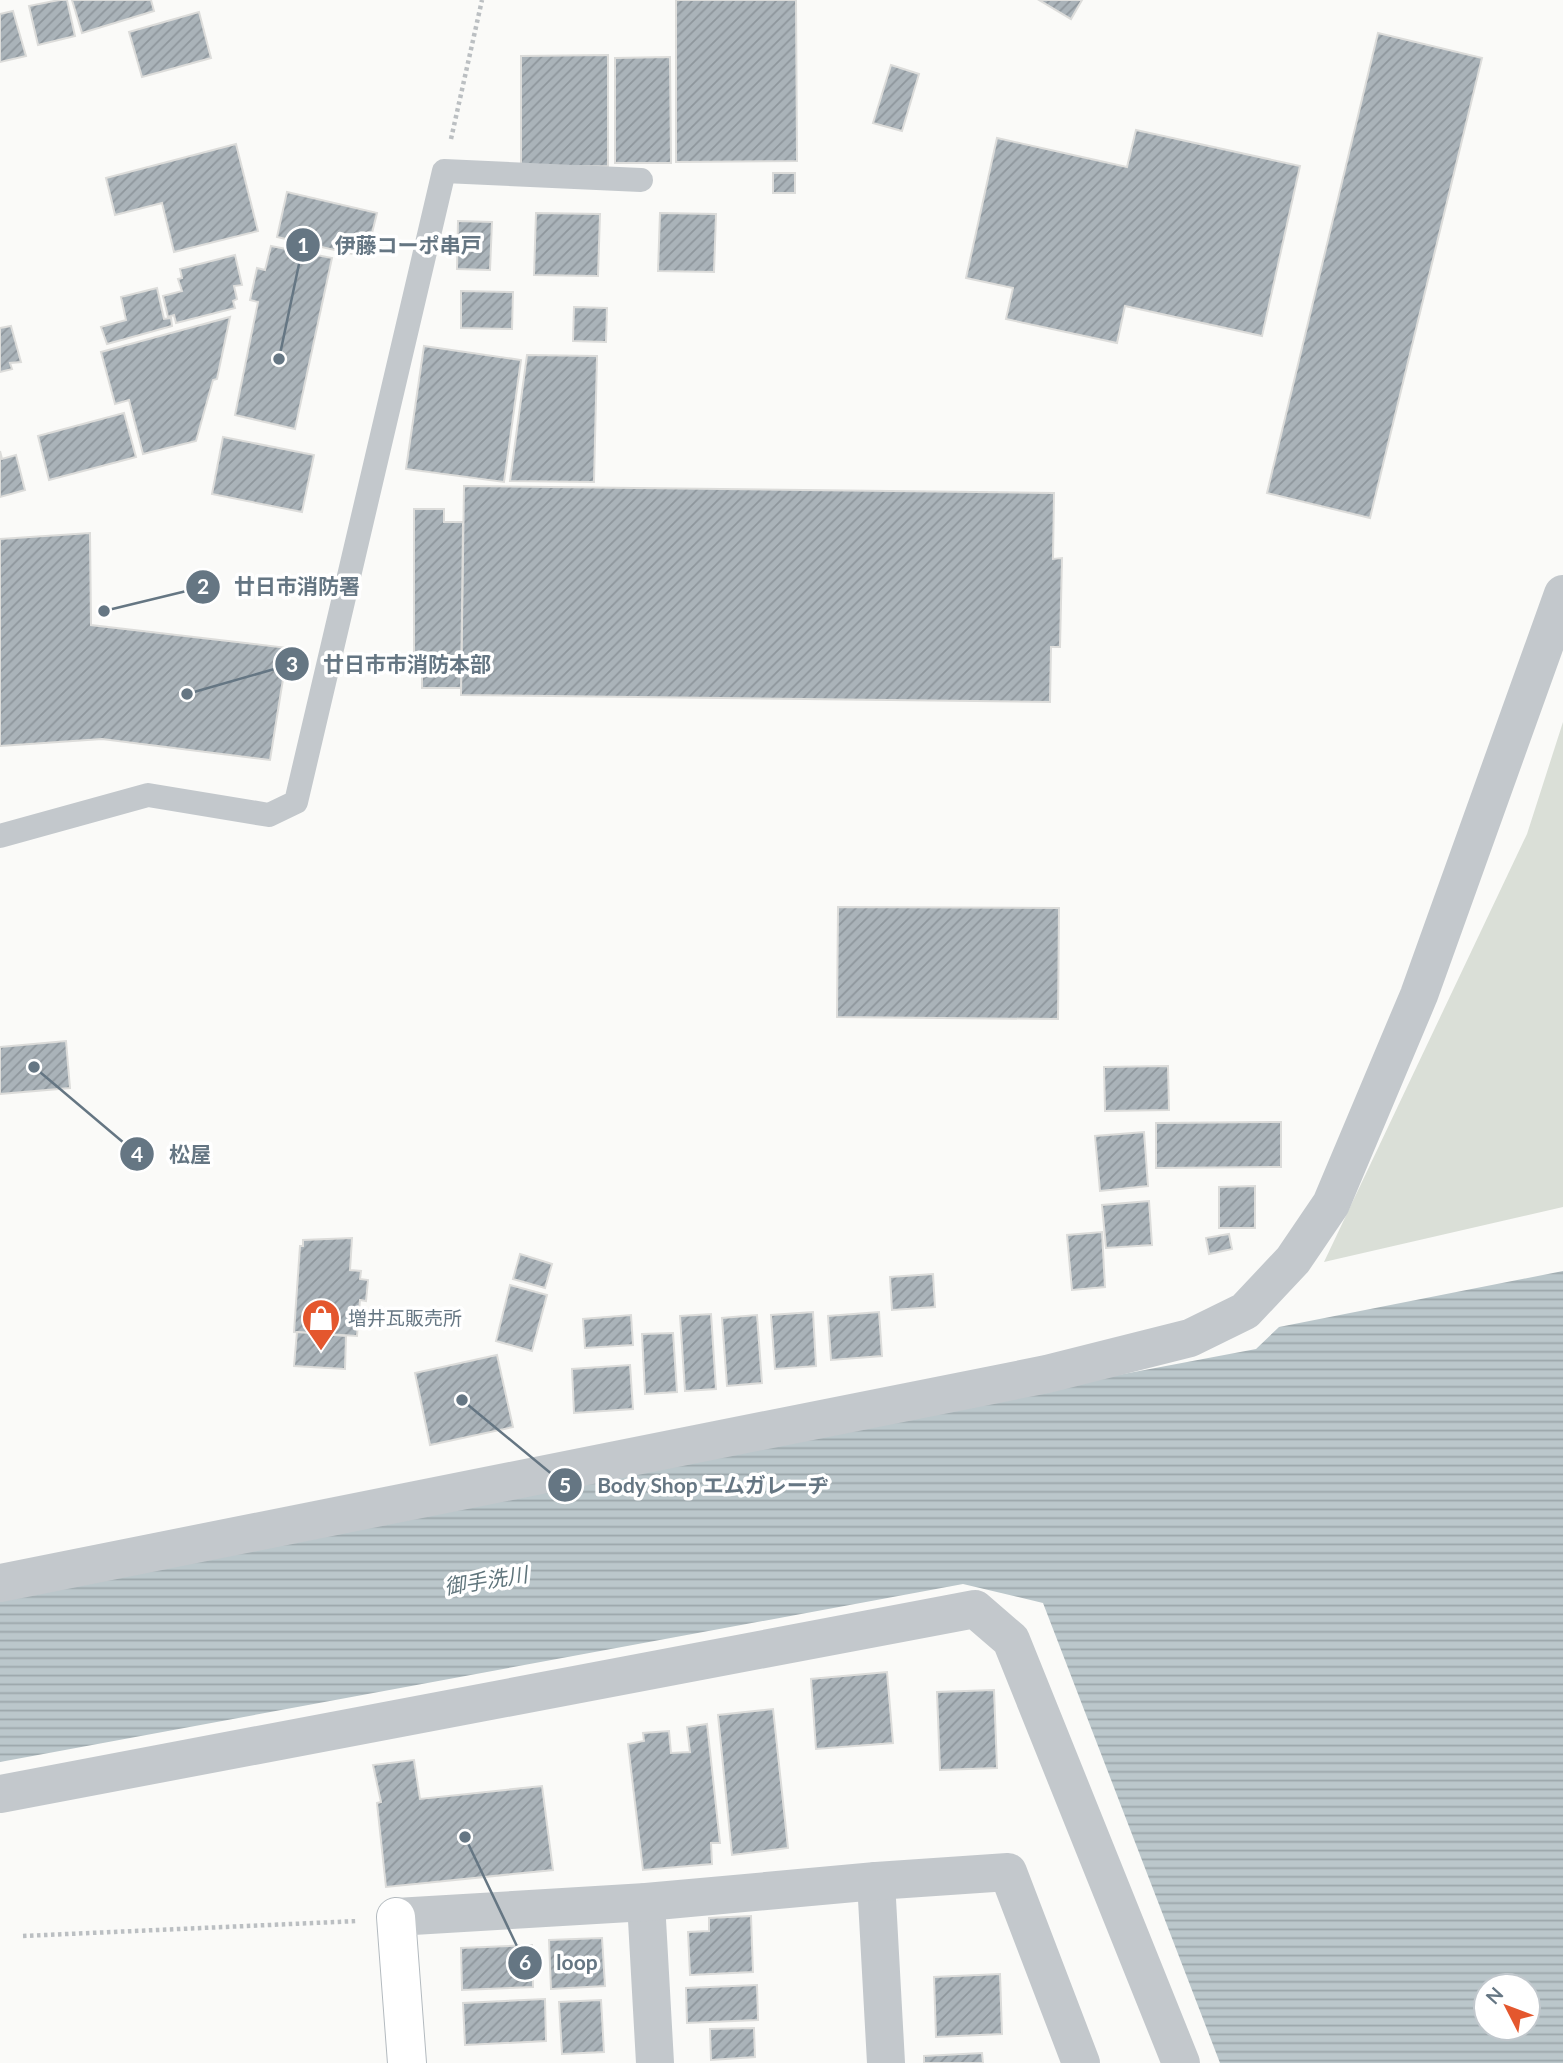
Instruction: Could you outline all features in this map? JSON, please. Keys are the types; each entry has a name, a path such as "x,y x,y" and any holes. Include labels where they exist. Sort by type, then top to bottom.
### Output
{"street":[{"path":"0,1583 1047,1374 1190,1338 1245,1311 1293,1261 1331,1204 1419,995 1563,594"},
{"path":"0,1794 975,1609 1011,1640 1181,2063"},
{"path":"407,2063 396,1917 646,1902 1008,1872 1081,2063"},
{"path":"876,1881 886,2063"},
{"path":"646,1902 655,2063"}],"lane":[{"path":"0,836 148,795 269,815 296,802 444,171 642,180"}],"path":[{"path":"444,171 482,0"},
{"path":"23,1936 396,1917"}],"shaded area":[{"path":"1563,722 1563,1207 1324,1262 1527,834"}],"water":[{"name":"御手洗川","path":"1563,1271 1563,2063 1220,2063 1043,1603 963,1584 0,1762 0,1598 911,1414 1256,1349 1279,1327"}],"building":[{"path":"67,0 75,36 38,45 29,6"},
{"path":"72,0 151,0 154,11 82,33"},
{"path":"676,0 796,0 797,161 676,162"},
{"path":"1039,0 1082,0 1071,19"},
{"path":"13,11 26,56 0,62 0,14"},
{"path":"199,12 211,58 142,77 129,32"},
{"path":"1378,33 1482,58 1370,518 1267,493"},
{"path":"608,55 608,166 521,167 521,56"},
{"path":"670,57 671,163 615,163 615,58"},
{"path":"891,65 919,74 902,131 873,123"},
{"path":"1136,130 1300,166 1262,336 1125,306 1117,343 1006,319 1013,288 966,278 997,138 1127,167"},
{"path":"236,144 258,231 174,252 162,203 115,215 106,178"},
{"path":"773,173 795,173 795,193 773,193"},
{"path":"287,192 377,213 366,257 277,237"},
{"path":"536,213 600,214 598,276 534,275"},
{"path":"660,213 716,214 714,272 658,271"},
{"path":"458,221 492,222 490,270 457,269"},
{"path":"271,246 332,258 295,429 235,415 258,302 250,300 257,268 265,270"},
{"path":"235,255 242,285 234,286 237,299 233,301 235,308 176,323 174,315 168,317 163,296 182,291 178,279 182,278 180,269"},
{"path":"157,288 164,319 171,318 172,326 107,344 101,327 126,320 121,297"},
{"path":"461,291 513,292 512,329 461,328"},
{"path":"574,307 607,308 606,342 573,341"},
{"path":"230,317 217,379 213,380 196,441 143,454 129,400 115,404 101,352"},
{"path":"11,326 21,362 10,363 12,369 0,372 0,328"},
{"path":"424,346 521,360 504,482 406,469"},
{"path":"527,355 597,356 594,482 510,481"},
{"path":"124,413 136,457 49,480 38,436"},
{"path":"223,437 314,455 302,512 212,494"},
{"path":"0,451 2,459 16,455 25,490 0,497"},
{"path":"464,486 1054,493 1053,559 1062,558 1060,647 1051,647 1050,702 461,695"},
{"path":"414,509 444,509 444,522 463,522 461,688 422,688 422,670 414,670"},
{"path":"90,533 91,625 288,648 270,760 102,739 0,746 0,539"},
{"path":"838,907 1059,908 1058,1019 837,1017"},
{"path":"66,1041 70,1088 0,1094 0,1047"},
{"path":"1168,1066 1169,1110 1105,1111 1104,1067"},
{"path":"1281,1122 1281,1167 1156,1168 1156,1123"},
{"path":"1144,1132 1148,1186 1100,1191 1095,1136"},
{"path":"1255,1186 1255,1228 1219,1228 1219,1187"},
{"path":"1149,1201 1152,1245 1106,1248 1102,1205"},
{"path":"1102,1232 1105,1287 1072,1290 1067,1235"},
{"path":"1229,1234 1232,1249 1209,1254 1206,1238"},
{"path":"352,1238 350,1270 361,1271 360,1279 368,1280 366,1301 360,1300 357,1336 294,1332 300,1246 303,1246 303,1240"},
{"path":"520,1254 552,1264 545,1288 513,1279"},
{"path":"933,1274 935,1307 892,1310 890,1277"},
{"path":"510,1285 547,1295 532,1351 496,1341"},
{"path":"813,1312 816,1366 775,1369 771,1315"},
{"path":"879,1312 882,1356 831,1360 828,1316"},
{"path":"711,1314 716,1389 685,1391 680,1316"},
{"path":"631,1315 633,1345 585,1348 583,1319"},
{"path":"757,1315 762,1383 727,1386 722,1318"},
{"path":"297,1332 346,1336 345,1369 294,1366"},
{"path":"673,1333 677,1392 645,1394 642,1334"},
{"path":"497,1355 513,1427 430,1445 415,1373"},
{"path":"630,1365 633,1409 574,1413 572,1369"},
{"path":"887,1672 893,1743 816,1749 811,1679"},
{"path":"994,1690 997,1768 940,1770 937,1692"},
{"path":"773,1709 788,1848 732,1855 718,1715"},
{"path":"707,1724 720,1843 711,1843 712,1864 643,1870 628,1744 644,1741 643,1733 669,1731 671,1753 690,1752 687,1727"},
{"path":"414,1760 420,1799 542,1786 553,1870 386,1887 377,1803 381,1802 373,1765"},
{"path":"751,1916 753,1972 690,1975 688,1932 709,1931 709,1918"},
{"path":"602,1938 605,1986 551,1989 549,1940"},
{"path":"532,1945 533,1987 462,1990 461,1948"},
{"path":"1000,1974 1002,2034 936,2037 934,1977"},
{"path":"757,1985 758,2020 687,2023 686,1988"},
{"path":"545,1999 546,2041 465,2045 463,2003"},
{"path":"601,2000 604,2052 562,2054 559,2002"},
{"path":"754,2028 755,2057 711,2060 710,2029"},
{"path":"982,2053 983,2063 924,2063 924,2056"}],"place":[{"name":"伊藤コーポ串戸","path":"279,359"},
{"name":"廿日市消防署","path":"104,611"},
{"name":"廿日市市消防本部","path":"187,694"},
{"name":"松屋","path":"34,1067"},
{"name":"増井瓦販売所","path":"321,1352"},
{"name":"Body Shop エムガレーヂ","path":"462,1400"},
{"name":"loop","path":"465,1837"}]}
